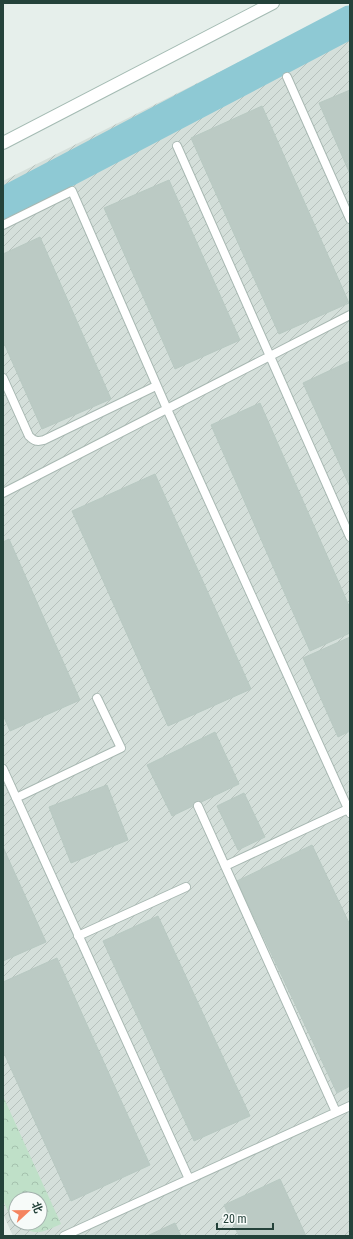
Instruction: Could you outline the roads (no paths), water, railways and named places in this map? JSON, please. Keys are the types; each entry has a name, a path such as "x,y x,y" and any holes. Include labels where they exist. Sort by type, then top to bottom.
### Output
{"street":[{"path":"3,143 273,3"}],"lane":[{"path":"287,77 350,219"},
{"path":"177,146 350,537"},
{"path":"3,225 72,191 156,386 349,811 225,866"},
{"path":"3,493 350,315"},
{"path":"3,378 29,436 38,442 156,386"},
{"path":"16,798 122,748 97,698"},
{"path":"3,769 189,1179"},
{"path":"198,806 336,1112"},
{"path":"78,936 186,887"},
{"path":"64,1236 350,1106"}],"waterway":[{"path":"3,204 350,22"}]}
